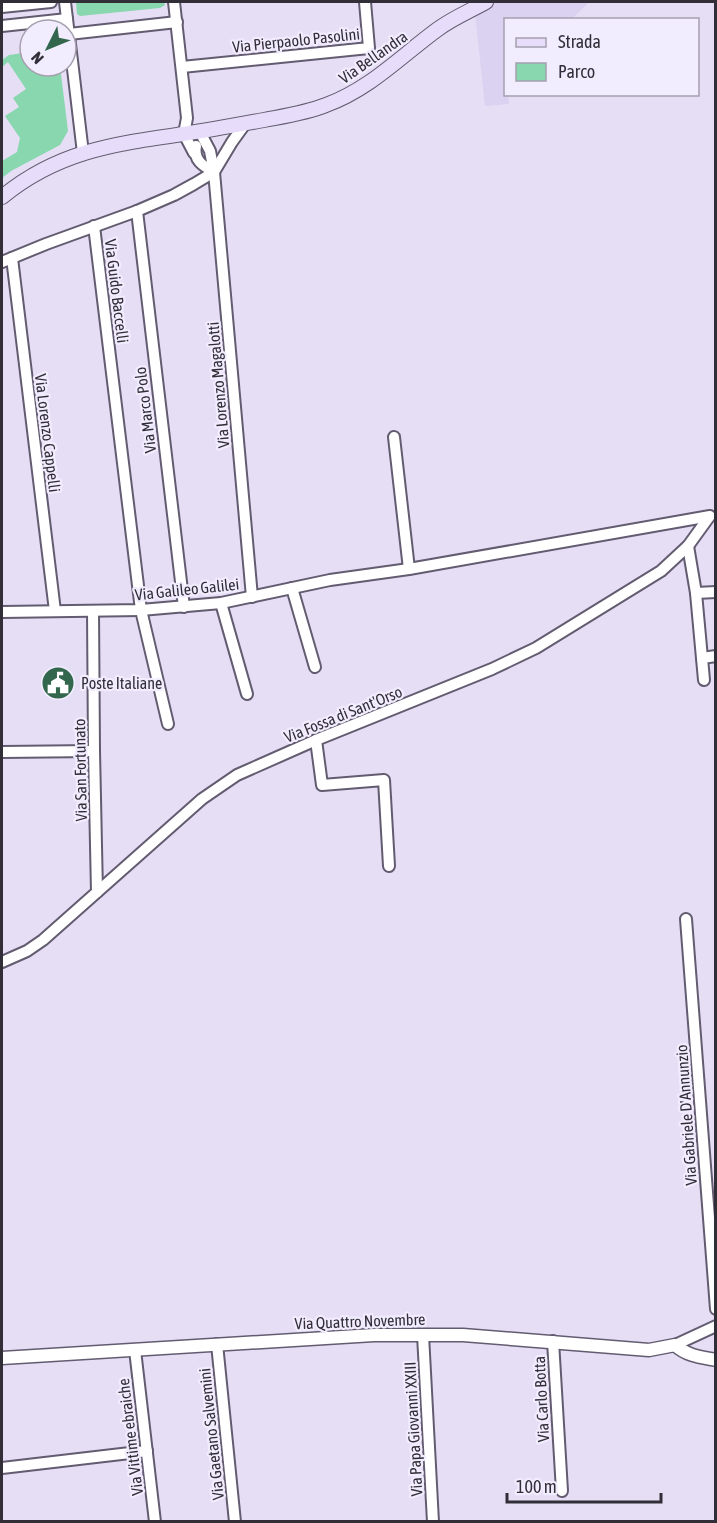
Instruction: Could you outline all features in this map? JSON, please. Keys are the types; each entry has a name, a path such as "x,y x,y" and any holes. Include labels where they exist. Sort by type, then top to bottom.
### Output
{"main road":[{"name":"Via Bellandra","path":"2,198 39,171 83,153 121,144 200,132 308,111 345,97 376,78 446,24 486,2"}],"street":[{"path":"2,7 51,2"},
{"path":"65,2 67,18"},
{"path":"174,2 187,118 184,134 196,158 203,166 214,172"},
{"name":"Via Pierpaolo Pasolini","path":"182,67 369,48 365,2"},
{"path":"78,33 177,22"},
{"path":"2,26 18,24"},
{"path":"74,78 83,153"},
{"path":"7,260 174,195 214,172 245,124"},
{"path":"194,153 200,132"},
{"name":"Via Lorenzo Magalotti","path":"200,132 210,151 214,172 252,597"},
{"name":"Via Marco Polo","path":"137,211 184,607"},
{"name":"Via Guido Baccelli","path":"94,226 141,609 168,724"},
{"name":"Via Lorenzo Cappelli","path":"7,260 56,611"},
{"path":"394,437 409,569"},
{"name":"Via Galileo Galilei","path":"2,612 93,611 221,603 330,580 409,569 712,515"},
{"name":"Via Fossa di Sant'Orso","path":"2,962 27,951 43,939 217,788 237,775 316,740 492,669 536,648 653,576 688,546 712,515"},
{"path":"688,546 696,593 704,680"},
{"path":"292,588 315,667"},
{"path":"696,593 716,592"},
{"path":"221,603 247,694"},
{"name":"Via San Fortunato","path":"93,611 97,892"},
{"path":"702,658 716,656"},
{"path":"316,740 322,785 384,780 390,866"},
{"path":"2,753 94,751"},
{"name":"Via Gabriele D'Annunzio","path":"687,919 716,1309"},
{"path":"716,1326 675,1345 691,1356 716,1360"},
{"name":"Via Quattro Novembre","path":"2,1358 374,1335 463,1335 649,1350 675,1345"},
{"name":"Via Papa Giovanni XXIII","path":"423,1335 433,1521"},
{"name":"Via Carlo Botta","path":"553,1341 562,1491"},
{"name":"Via Gaetano Salvemini","path":"217,1344 235,1521"},
{"name":"Via Vittime ebraiche","path":"135,1350 155,1521"},
{"path":"2,1468 147,1451"}],"shaded area":[{"path":"492,2 589,2 573,18 504,18 504,96 508,96 509,104 485,106 475,12"}],"green space":[{"path":"76,2 164,2 165,5 160,8 80,16 77,14"},
{"path":"18,54 18,77 8,62 2,67 2,60 9,55"},
{"path":"19,78 61,78 68,131 60,145 2,178 2,161 17,152 20,138 5,116 19,107 13,98 26,89"}],"place":[{"name":"Poste Italiane","path":"58,683"}]}
